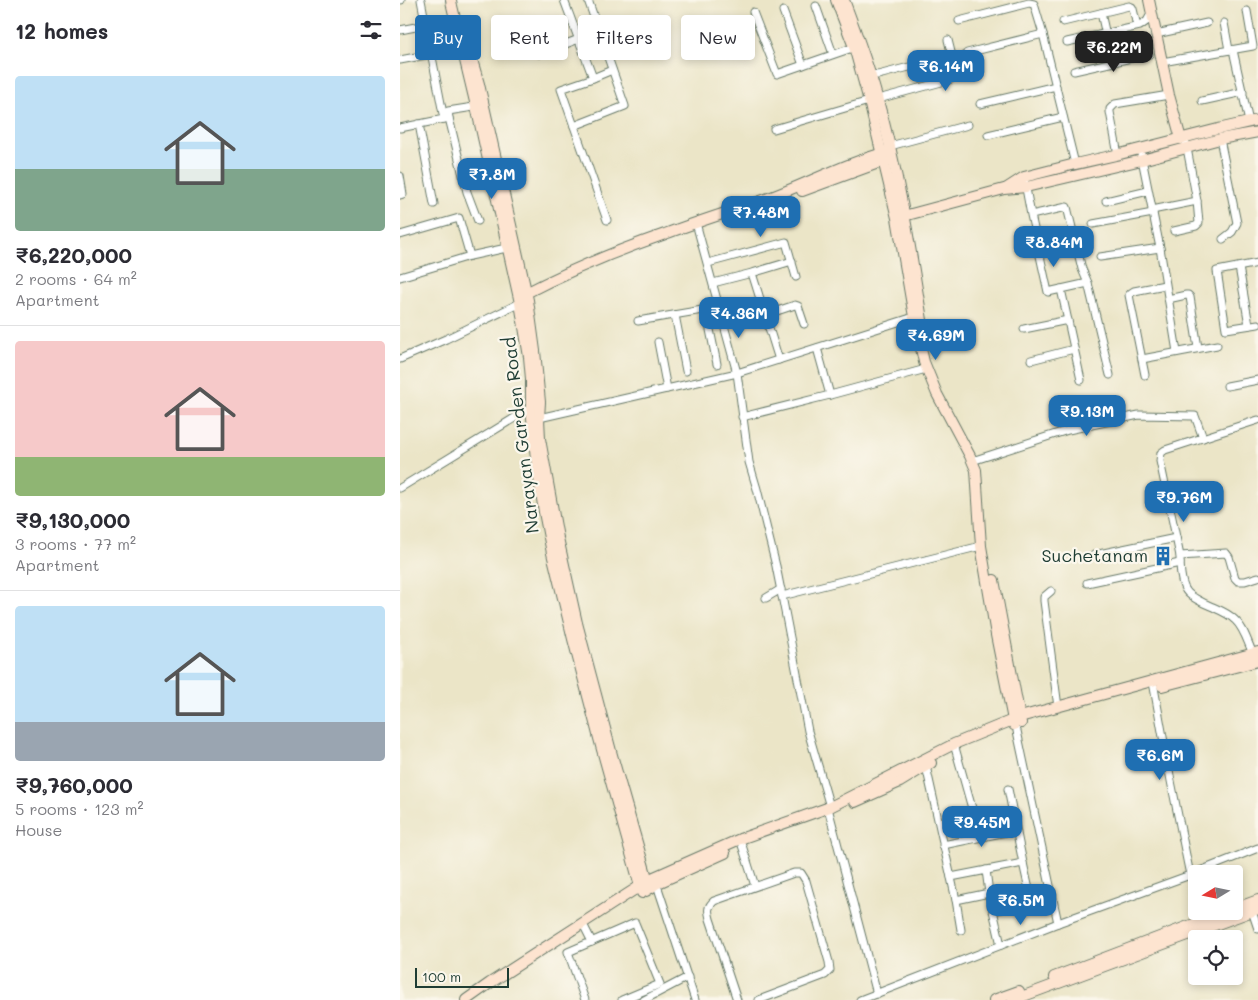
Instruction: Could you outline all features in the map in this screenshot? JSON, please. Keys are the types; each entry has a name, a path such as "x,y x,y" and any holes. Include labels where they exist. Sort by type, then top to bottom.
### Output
{"street":[{"path":"422,0 424,15"},
{"name":"Narayan Garden Road","path":"451,0 480,106 536,351 536,405 540,487 552,553 574,645 648,885"},
{"name":"Narayan Garden Road","path":"456,0 458,14 479,84 480,106"},
{"path":"564,0 578,36"},
{"path":"574,126 624,106 588,0"},
{"path":"836,0 871,74 874,100"},
{"path":"844,0 888,154 928,356 933,371 975,460 981,546 996,635 1017,724 1058,923"},
{"path":"1149,0 1169,95 1184,142 1197,201 1198,225 1174,230"},
{"path":"959,22 1034,4 1075,164"},
{"path":"816,6 834,54"},
{"path":"1063,22 1129,6 1132,7 1136,26"},
{"path":"783,11 803,65"},
{"path":"1162,62 1253,46 1246,11"},
{"path":"753,12 777,74 857,46"},
{"path":"1101,13 1112,62"},
{"path":"1067,42 1144,24 1152,14"},
{"path":"1156,34 1208,23"},
{"path":"1025,182 1141,154 1184,142 1218,129 1253,121 1224,23"},
{"path":"400,30 415,27"},
{"path":"967,54 1043,34"},
{"path":"774,129 952,79 956,72 948,40"},
{"path":"1074,71 1149,54"},
{"path":"871,74 878,76 952,56"},
{"path":"400,60 415,57"},
{"path":"433,60 446,119 467,192 478,221"},
{"path":"587,60 593,78"},
{"path":"606,220 561,89 612,70"},
{"path":"980,104 1056,86"},
{"path":"1202,101 1243,92"},
{"path":"1118,155 1110,112 1112,106 1169,95"},
{"path":"446,119 448,111 480,106"},
{"path":"988,135 1063,117"},
{"path":"400,128 446,119"},
{"path":"419,124 434,204"},
{"path":"400,359 446,339 609,255 667,233 697,226 772,203 888,154 968,125"},
{"path":"1184,142 1220,139 1258,132"},
{"path":"1220,139 1236,223 1232,232 1223,239"},
{"path":"901,217 1004,190 1075,164 1118,155 1141,154"},
{"path":"1141,154 1160,248 1177,352"},
{"path":"400,176 404,194 400,195"},
{"path":"1025,182 1048,292 1088,283"},
{"path":"1106,201 1148,191"},
{"path":"1093,224 1197,201"},
{"path":"1031,215 1067,207 1110,375"},
{"path":"901,217 914,317 926,369 937,394 981,471 988,552 1017,724"},
{"path":"400,235 459,218 470,256"},
{"path":"697,226 737,373 749,462 781,592 808,731 876,994"},
{"path":"708,263 786,242 796,277"},
{"path":"400,277 470,256 512,247"},
{"path":"1100,257 1160,248"},
{"path":"713,283 792,261"},
{"path":"1258,263 1216,272 1226,329 1258,324"},
{"path":"1239,267 1249,325"},
{"path":"752,273 779,360"},
{"path":"1145,375 1129,295 1134,291 1165,285"},
{"path":"1061,289 1081,380"},
{"path":"1168,299 1186,295 1190,297 1198,348"},
{"path":"765,315 795,305 798,306 804,324"},
{"path":"638,321 720,307"},
{"path":"706,310 718,364"},
{"path":"674,315 686,371"},
{"path":"539,418 737,373 914,317"},
{"path":"1024,329 1068,320"},
{"path":"658,342 667,389"},
{"path":"1142,359 1217,344"},
{"path":"817,348 830,395"},
{"path":"1031,360 1074,349"},
{"path":"742,417 926,369"},
{"path":"1227,386 1258,380"},
{"path":"400,488 536,405 539,418 540,440 558,538 577,623 648,885 696,1000"},
{"path":"975,460 1068,430 1139,415 1195,416 1203,438"},
{"path":"1017,724 1128,694 1256,656 1239,624 1234,619 1228,614 1195,598 1185,588 1160,461 1161,453 1165,450 1258,420"},
{"path":"1094,554 1176,538"},
{"path":"766,598 781,592 981,546"},
{"path":"1087,583 1180,560 1226,553 1235,578 1238,581 1258,577"},
{"path":"1051,590 1044,597 1044,601 1058,706"},
{"path":"829,810 955,747 1017,724 1058,706 1154,685"},
{"path":"1154,685 1188,865"},
{"path":"470,1000 490,983 648,885 741,842 900,782 955,747"},
{"path":"955,747 980,837"},
{"path":"926,766 961,930"},
{"path":"993,911 1030,902 1031,898 1008,790"},
{"path":"944,845 1016,830"},
{"path":"741,842 755,886"},
{"path":"1215,865 1258,848"},
{"path":"951,877 1023,863"},
{"path":"986,870 989,893 1001,945"},
{"path":"737,1000 708,908 714,902 755,886 794,873 801,873 806,881 830,970 825,975 759,1000"},
{"path":"860,1000 1058,923 1188,876"},
{"path":"470,1000 585,928 648,885"},
{"path":"956,900 989,893"},
{"path":"1013,1000 1254,906 1258,929"},
{"path":"994,1000 1204,920"},
{"path":"585,1000 568,952 634,923 660,984 622,1000"},
{"path":"585,928 592,942"},
{"path":"644,1000 688,977"}],"place":[{"name":"Suchetanam","path":"1163,556"}]}
